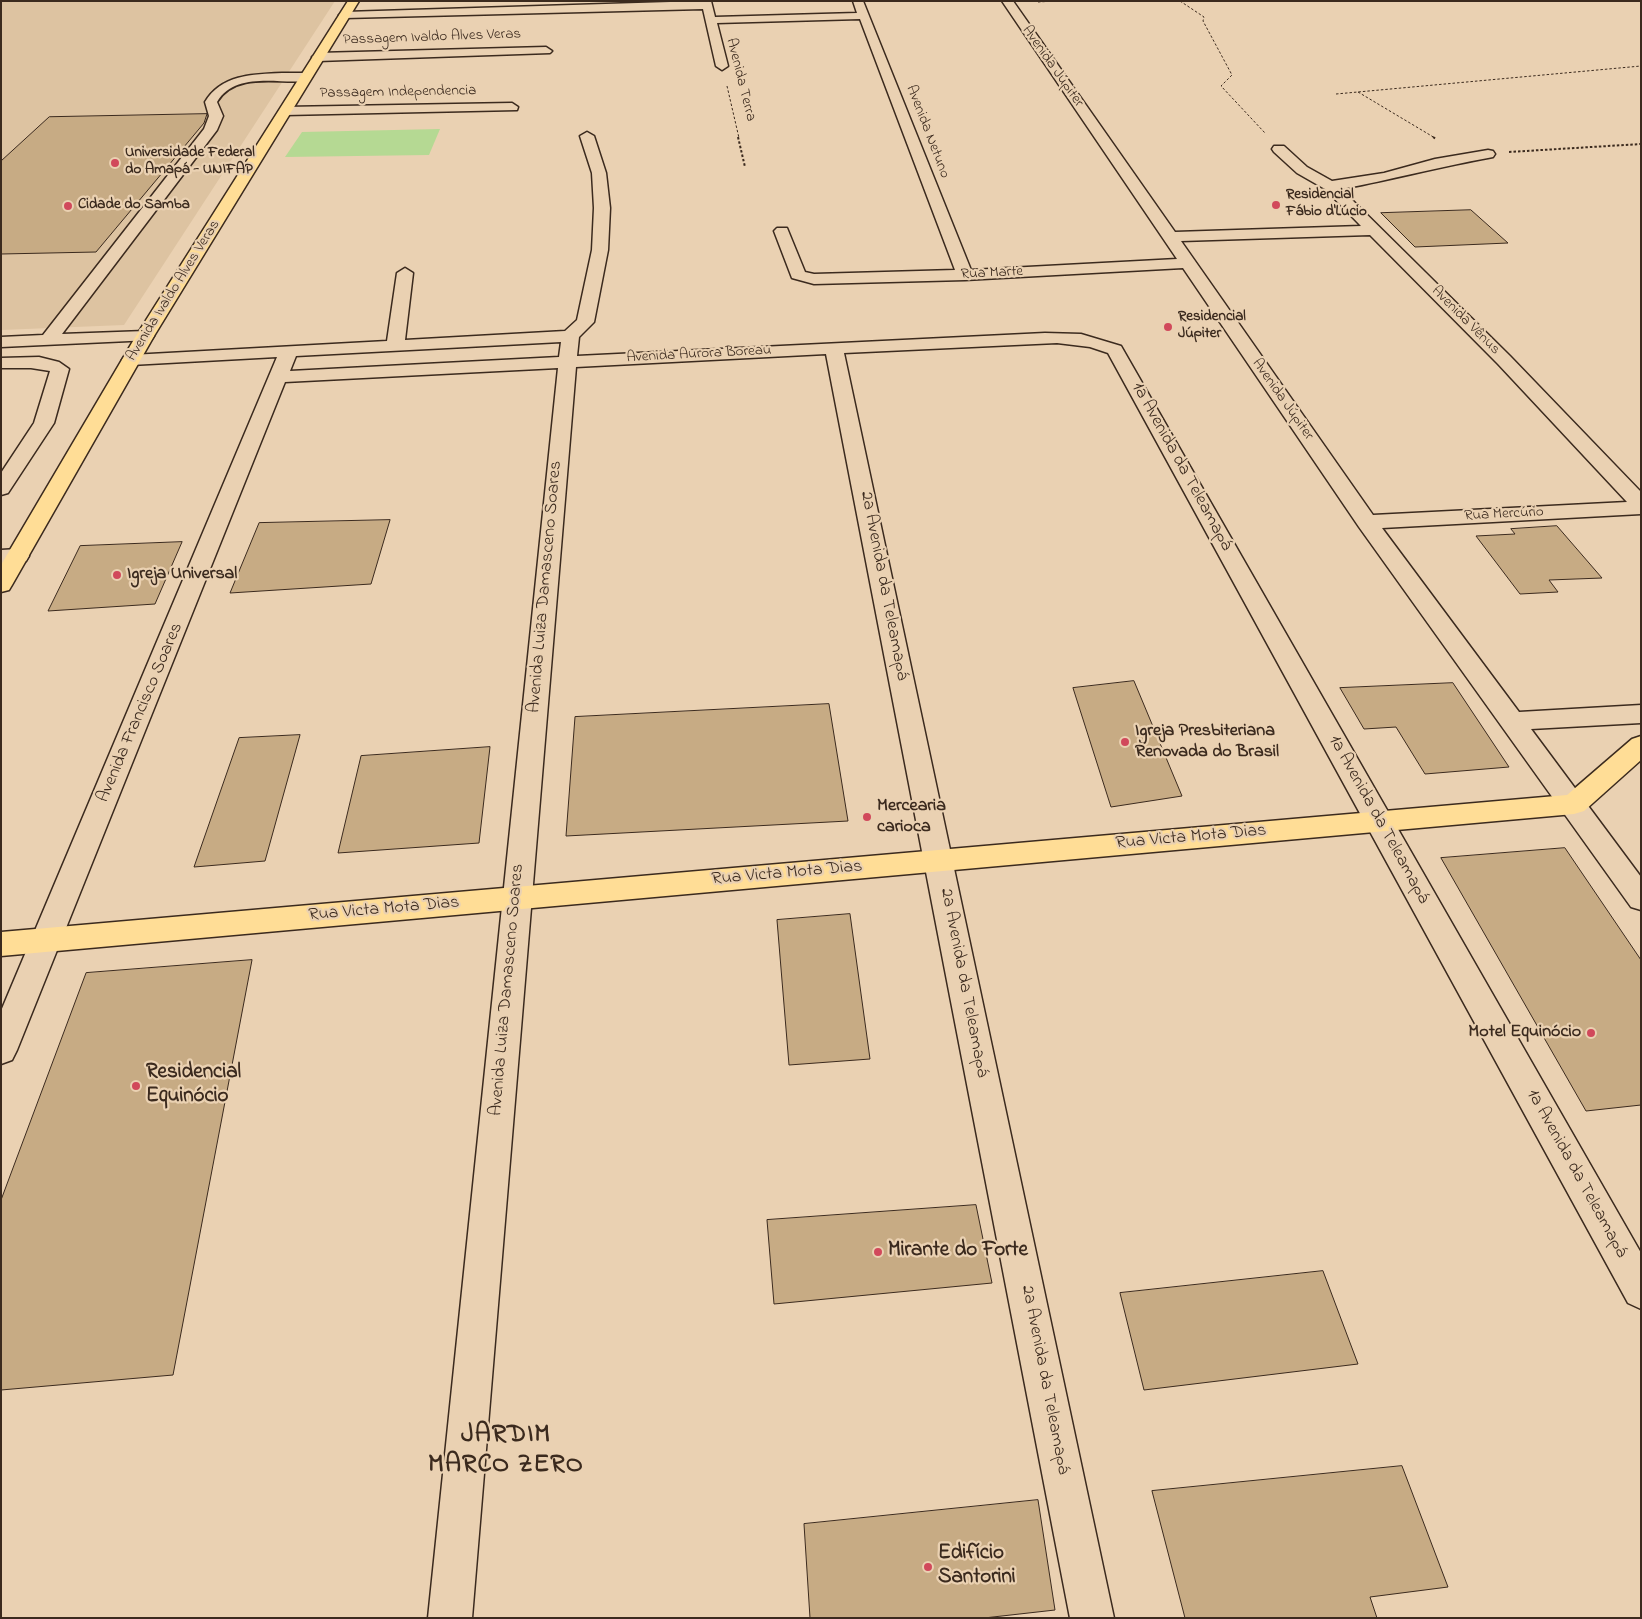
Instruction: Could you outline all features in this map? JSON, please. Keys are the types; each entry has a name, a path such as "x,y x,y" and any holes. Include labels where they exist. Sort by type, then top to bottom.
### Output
{"main road":[{"name":"Avenida Ivaldo Alves Veras","path":"1,585 10,556 354,1"},
{"path":"1574,804 1641,745"},
{"name":"Rua Victa Mota Dias","path":"1,944 1574,804"}],"street":[{"name":"Avenida Netuno","path":"858,1 965,276"},
{"name":"Avenida Júpiter","path":"1007,1 1367,522 1574,804 1641,899"},
{"path":"345,15 707,4"},
{"name":"Avenida Terra","path":"707,4 722,66"},
{"path":"710,20 863,16"},
{"name":"Passagem Ivaldo Alves Veras","path":"318,57 546,51"},
{"path":"48,340 210,130 216,116 211,102 218,89 224,85 255,79 306,77"},
{"name":"Passagem Independencia","path":"285,112 512,107"},
{"path":"131,360 395,346 569,349 585,322 600,250 602,208 599,173 587,136"},
{"name":"Avenida Vênus","path":"1279,149 1302,170 1330,186 1504,360 1641,507"},
{"path":"1330,186 1385,177 1435,163 1485,154"},
{"path":"1170,237 1373,230"},
{"name":"Rua Marte","path":"782,231 798,275 822,279 965,276 1187,263"},
{"path":"395,346 405,273"},
{"path":"1,342 145,336"},
{"name":"Avenida Aurora Boreau","path":"280,377 569,349 834,348 1056,338 1095,342 1115,350"},
{"name":"2a Avenida da Teleamapá","path":"834,348 1092,1618"},
{"name":"Avenida Luiza Damasceno Soares","path":"450,1618 516,898 569,349"},
{"name":"1a Avenida da Teleamapá","path":"1115,350 1641,1290"},
{"name":"Avenida Francisco Soares","path":"1,1050 280,377 289,351"},
{"path":"1,489 44,423 60,369 49,364 3,365"},
{"name":"Rua Mercúrio","path":"1367,522 1641,507"},
{"path":"1513,721 1641,714"}],"path":[{"path":"1180,1 1204,18 1203,21 1232,75 1221,86 1279,149"},
{"name":"Avenida Terra","path":"722,66 745,166"},
{"path":"1336,94 1641,66"},
{"path":"1357,92 1467,157"},
{"path":"1485,154 1641,144"}],"shaded area":[{"name":"Universidade Federal do Amapá - UNIFAP","path":"1,1 335,1 124,325 1,330"}],"green space":[{"path":"440,129 429,155 285,157 302,132"}],"building":[{"name":"Cidade do Samba","path":"207,114 204,123 96,252 1,254 1,161 49,117"},
{"path":"1471,210 1508,243 1415,247 1381,213"},
{"path":"390,520 371,584 230,593 259,523"},
{"path":"1557,526 1602,578 1549,580 1558,592 1520,594 1476,536 1515,534 1511,529"},
{"name":"Igreja Universal","path":"182,542 155,604 48,611 80,546"},
{"name":"Igreja Presbiteriana Renovada do Brasil","path":"1134,681 1182,796 1111,807 1073,688"},
{"path":"1453,683 1509,767 1425,774 1396,727 1364,729 1340,688"},
{"path":"829,704 848,821 566,836 575,717"},
{"path":"300,735 265,861 194,867 239,738"},
{"path":"490,747 479,843 338,853 361,756"},
{"name":"Motel Equinócio","path":"1565,848 1641,960 1641,1105 1586,1111 1441,858"},
{"path":"850,914 870,1059 789,1065 777,920"},
{"name":"Residencial Equinócio","path":"252,960 173,1375 1,1390 1,1200 86,973"},
{"name":"Mirante do Forte","path":"976,1205 992,1283 774,1304 767,1220"},
{"path":"1323,1271 1358,1364 1144,1390 1120,1293"},
{"path":"1402,1466 1448,1587 1370,1597 1377,1618 1185,1618 1152,1491"},
{"name":"Edifício Santorini","path":"1038,1500 1055,1610 984,1618 810,1618 804,1524"}],"place":[{"name":"Universidade Federal do Amapá - UNIFAP","path":"115,163"},
{"name":"Residencial Fábio d'Lúcio","path":"1276,205"},
{"name":"Cidade do Samba","path":"68,206"},
{"name":"Residencial Júpiter","path":"1168,327"},
{"name":"Igreja Universal","path":"117,575"},
{"name":"Igreja Presbiteriana Renovada do Brasil","path":"1125,742"},
{"name":"Mercearia carioca","path":"867,817"},
{"name":"Motel Equinócio","path":"1591,1033"},
{"name":"Residencial Equinócio","path":"136,1086"},
{"name":"Mirante do Forte","path":"878,1252"},
{"name":"Edifício Santorini","path":"928,1567"}],"district":[{"name":"JARDIM MARCO ZERO","path":"506,1452"}]}
